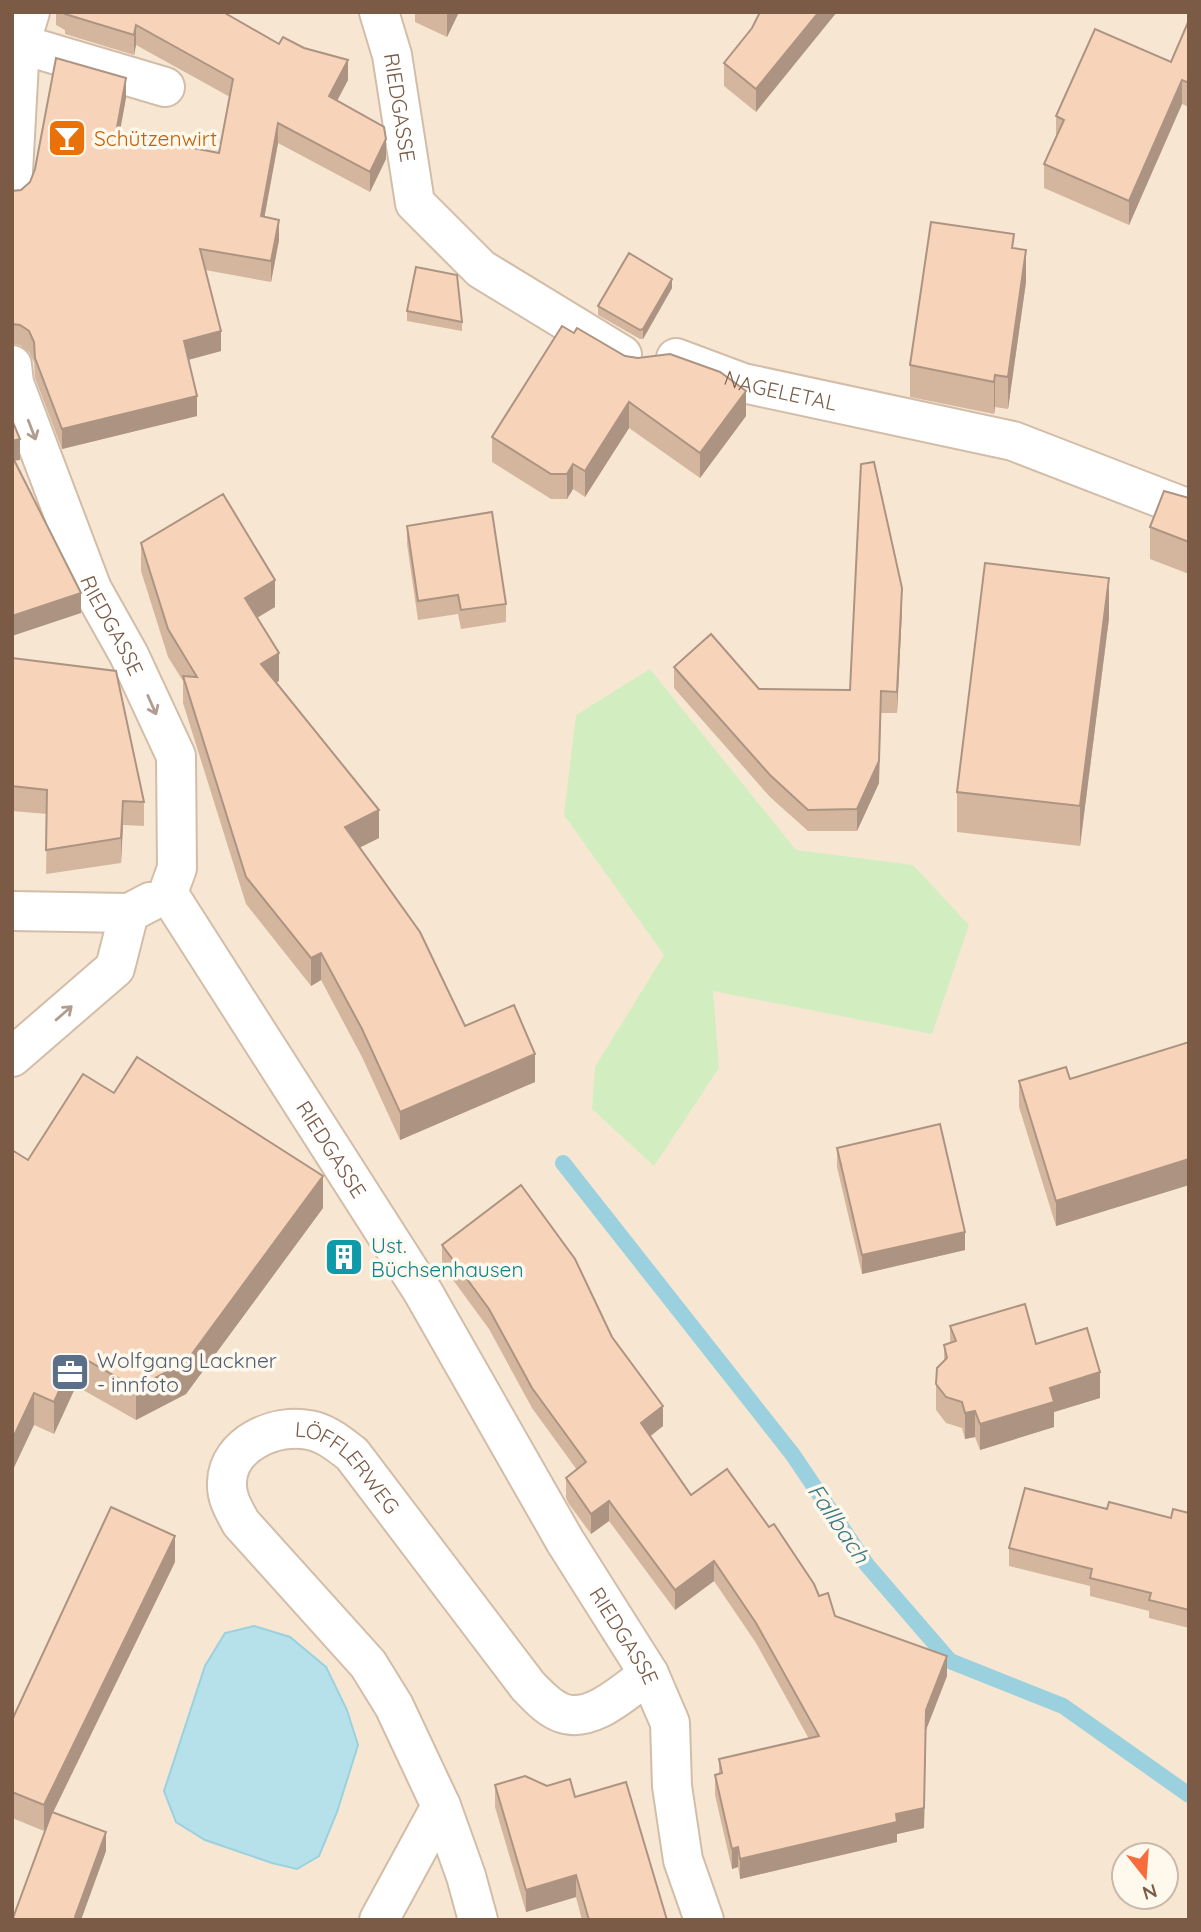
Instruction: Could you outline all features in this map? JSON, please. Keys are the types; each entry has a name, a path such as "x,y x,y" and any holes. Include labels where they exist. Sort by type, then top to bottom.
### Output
{"street":[{"name":"RIEDGASSE","path":"379,12 392,55 415,203"},
{"path":"12,190 25,28 165,87"},
{"name":"NAGELETAL","path":"415,203 481,270 635,362 673,357 743,383 1013,441 1189,509"},
{"name":"RIEDGASSE","path":"12,365 14,383 92,589 129,654 176,757 177,868 168,893 424,1292 565,1541 649,1674 670,1723 671,1786 683,1860 704,1920"},
{"path":"12,911 130,913 168,893"},
{"path":"12,1058 115,968 130,913"},
{"name":"LÖFFLERWEG","path":"478,1920 466,1876 441,1806 394,1706 368,1664 241,1523 230,1503 226,1481 233,1459 250,1443 268,1433 289,1429 311,1430 331,1438 352,1454 528,1686 545,1703 561,1713 575,1716 588,1712 612,1700 649,1674"},
{"path":"379,1920 441,1806"}],"shaded area":[{"path":"12,12 1189,12 1189,1920 12,1920"}],"green space":[{"path":"650,669 796,850 913,865 969,925 932,1034 713,991 719,1068 654,1166 592,1109 595,1067 664,955 564,815 576,715"}],"water":[{"path":"254,1626 290,1637 326,1667 347,1710 358,1745 337,1812 319,1856 297,1869 205,1840 176,1822 164,1791 205,1666 225,1633"}],"building":[{"path":"65,12 223,12 279,44 283,37 304,48 348,60 329,96 384,127 386,139 370,172 278,123 261,216 279,220 271,261 200,249 221,331 184,341 197,396 62,429 35,358 34,342 29,331 20,325 12,324 12,191 21,190 30,182 35,169 56,58 126,78 116,133 219,153 233,79 136,25 134,35"},
{"path":"760,12 819,12 756,89 724,63 752,28"},
{"path":"1189,20 1189,83 1182,80 1129,201 1044,164 1064,120 1056,116 1095,29 1171,62"},
{"path":"931,222 1014,234 1012,248 1026,250 1008,377 995,375 994,382 910,365"},
{"path":"629,253 672,279 640,330 598,306"},
{"path":"416,267 457,275 462,322 407,311"},
{"path":"562,326 574,333 577,328 625,356 638,358 670,354 720,372 746,391 700,453 629,402 585,471 573,464 567,474 551,474 492,437"},
{"path":"12,420 20,439 12,441"},
{"path":"12,456 81,593 12,616"},
{"path":"874,462 902,588 897,692 881,691 879,761 857,809 808,810 770,775 674,667 711,634 759,689 850,690 861,464"},
{"path":"1164,491 1189,498 1189,542 1150,527"},
{"path":"223,494 275,580 245,598 279,653 261,664 379,810 345,827 420,932 465,1026 514,1005 535,1054 400,1112 362,1029 321,953 311,958 246,877 183,676 197,677 168,629 141,543"},
{"path":"492,512 506,604 461,610 458,595 418,601 407,526"},
{"path":"985,563 1109,578 1080,806 957,792"},
{"path":"12,658 116,671 144,802 123,801 121,838 46,850 47,790 12,786"},
{"path":"1189,1042 1189,1159 1056,1201 1019,1081 1066,1067 1070,1079"},
{"path":"137,1057 323,1176 186,1362 136,1388 76,1354 54,1402 34,1393 12,1440 12,1150 28,1160 83,1074 114,1093"},
{"path":"940,1124 965,1232 862,1255 837,1148"},
{"path":"521,1185 575,1259 612,1337 663,1406 641,1423 691,1495 727,1469 769,1527 774,1524 814,1584 819,1596 828,1593 835,1616 947,1656 926,1710 924,1808 896,1814 897,1822 740,1859 738,1847 732,1849 715,1775 722,1773 719,1759 819,1736 756,1623 714,1561 675,1590 609,1501 591,1514 566,1478 586,1462 532,1388 489,1309 442,1245"},
{"path":"1025,1304 1036,1344 1087,1328 1100,1372 1050,1388 1054,1402 980,1424 975,1411 965,1413 962,1402 946,1397 936,1384 937,1368 947,1358 944,1345 956,1341 950,1326"},
{"path":"1025,1488 1107,1509 1109,1502 1171,1518 1173,1509 1189,1513 1189,1610 1149,1600 1151,1593 1090,1578 1092,1569 1009,1548"},
{"path":"111,1507 175,1536 44,1805 12,1792 12,1720"},
{"path":"525,1776 547,1786 570,1779 575,1797 626,1782 667,1920 589,1920 576,1875 526,1890 495,1785"},
{"path":"52,1812 106,1832 75,1917 84,1920 17,1920 13,1918"}],"waterway":[{"name":"Fallbach","path":"563,1163 793,1455 867,1565 950,1661 1063,1706 1189,1795"}],"place":[{"name":"Schützenwirt","path":"67,138"},
{"name":"Ust. Büchsenhausen","path":"344,1257"},
{"name":"Wolfgang Lackner - innfoto","path":"70,1372"}]}
